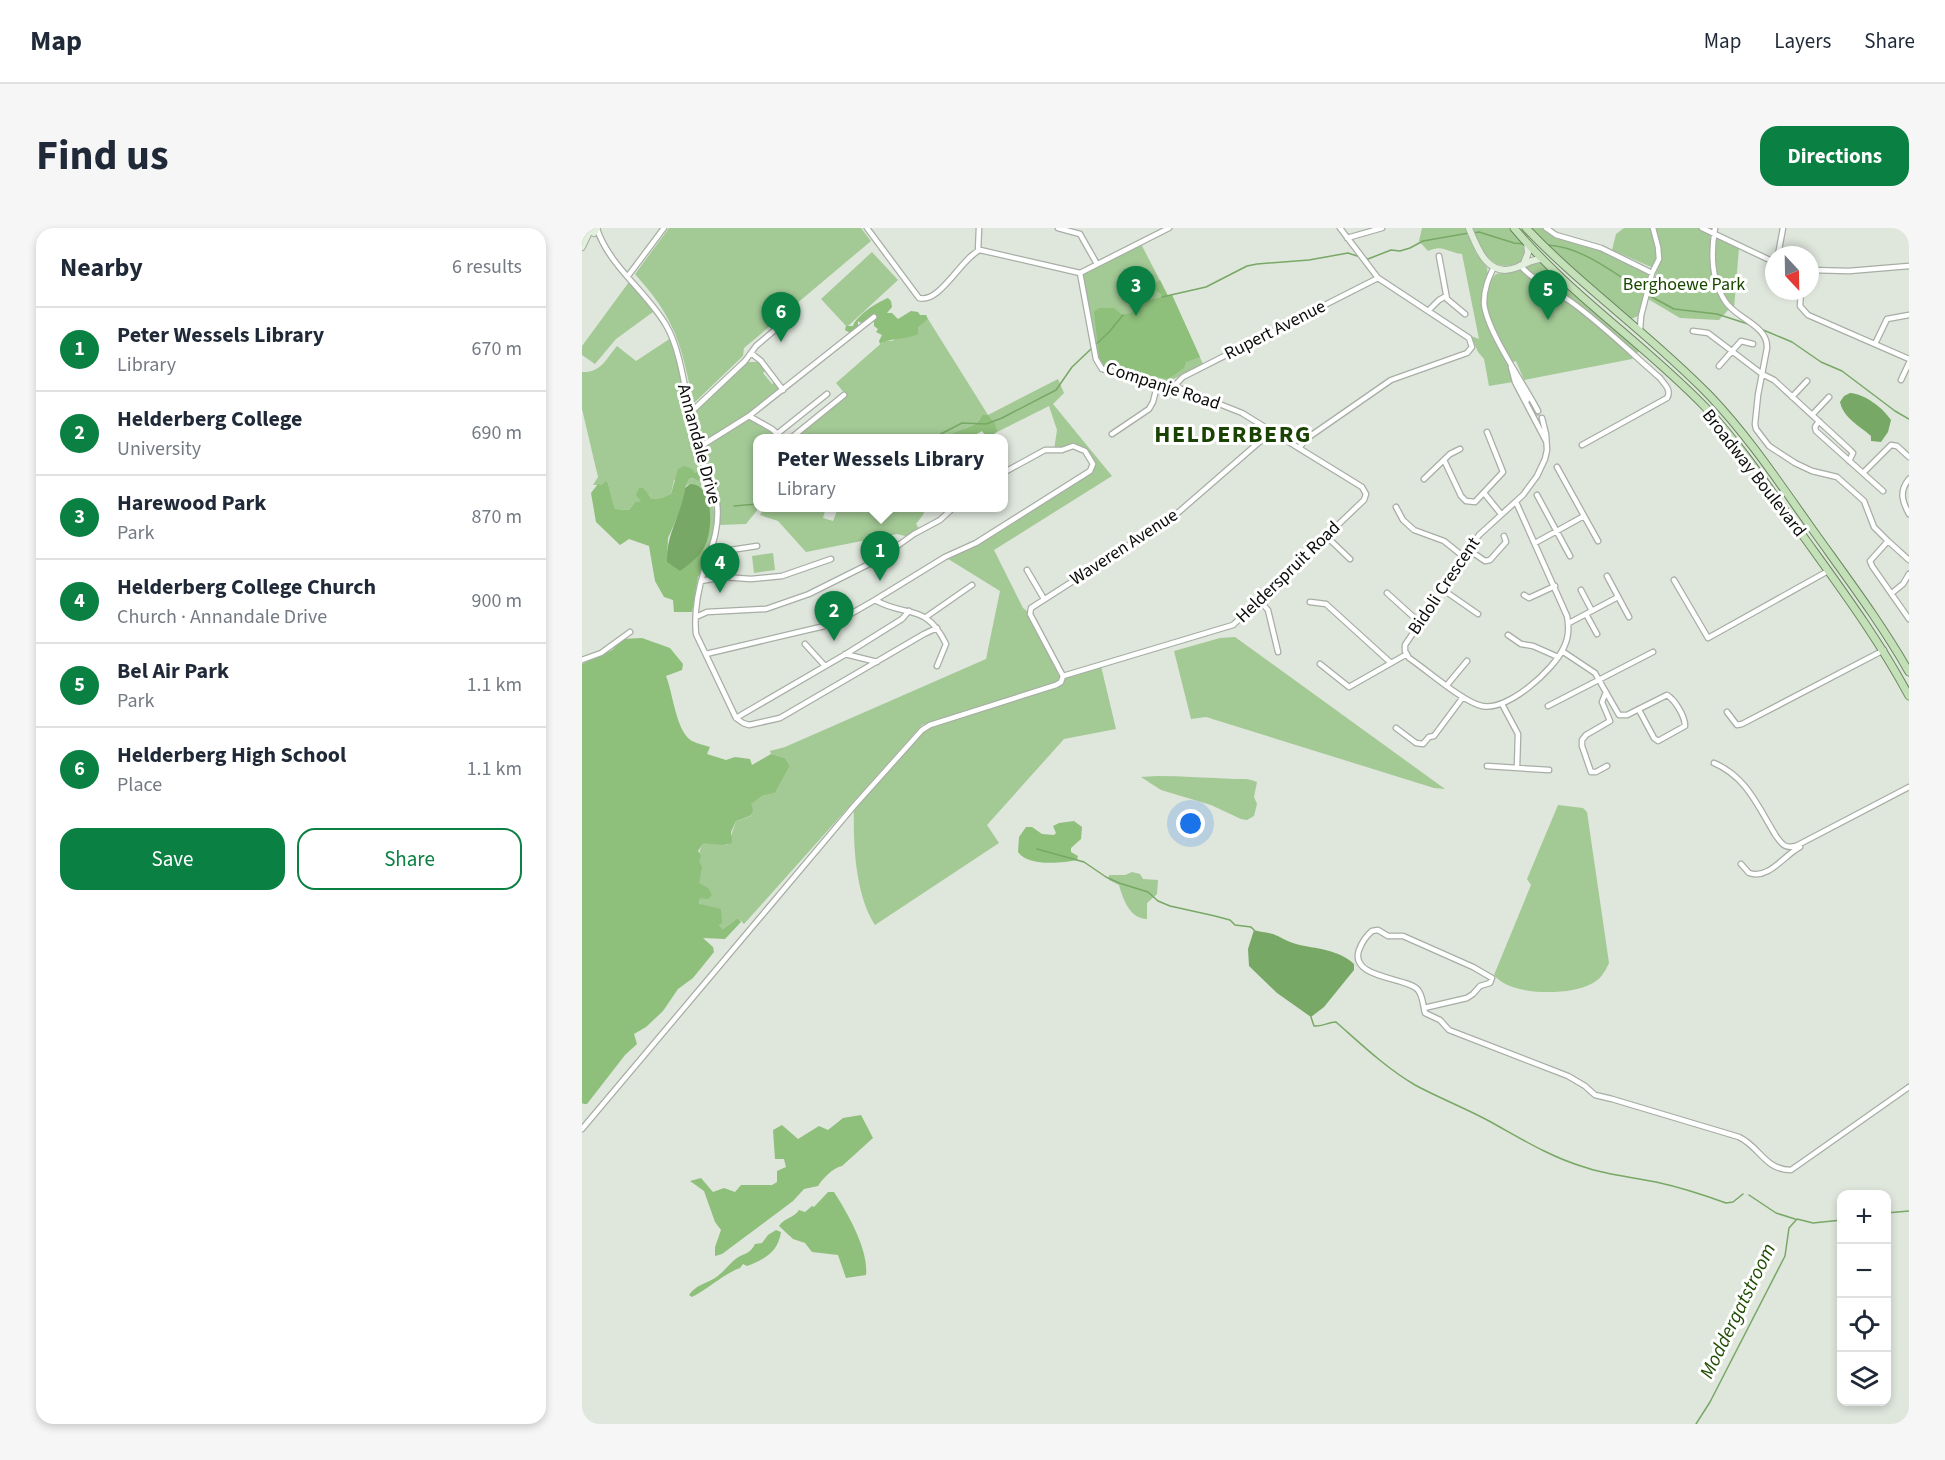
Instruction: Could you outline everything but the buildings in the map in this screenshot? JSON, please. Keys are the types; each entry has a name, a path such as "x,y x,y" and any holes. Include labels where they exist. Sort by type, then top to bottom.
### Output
{"main road":[{"name":"Broadway Boulevard","path":"1514,228 1542,259 1683,386 1735,442 1884,650 1909,696"},
{"name":"Broadway Boulevard","path":"1526,228 1577,279 1698,385 1742,433 1871,612 1909,672"}],"street":[{"path":"628,276 664,228"},
{"path":"867,228 923,299 939,290 978,251 987,251 1080,273 1169,228"},
{"path":"978,251 979,228"},
{"path":"1058,228 1080,234 1097,264"},
{"path":"1299,448 1306,439 1391,380 1467,353 1473,345 1470,339 1378,278 1340,228"},
{"path":"1347,238 1382,228"},
{"path":"1469,228 1482,257 1494,267 1510,269 1542,259"},
{"path":"1546,228 1556,235 1601,248 1652,273"},
{"path":"1639,333 1652,273 1659,259 1653,228"},
{"path":"1702,228 1714,231 1765,257"},
{"path":"1780,246 1783,228"},
{"path":"582,247 595,231"},
{"name":"Annandale Drive","path":"595,231 607,251 667,326 674,345 698,448 717,505 717,525 711,553 701,581 696,634 738,720"},
{"path":"1714,231 1712,249 1717,287 1728,306 1763,332 1767,339 1755,424 1766,443 1808,470 1837,477 1864,501 1874,527 1909,560"},
{"path":"1522,264 1528,253 1527,243"},
{"path":"1439,256 1446,296 1450,304 1465,314"},
{"path":"1522,264 1529,274 1571,302 1660,378 1669,393 1667,398 1582,445"},
{"path":"1819,270 1849,271 1909,266"},
{"path":"1494,267 1485,286 1486,313 1491,327 1515,374 1536,412 1529,394 1515,374"},
{"name":"Companje Road","path":"1080,273 1096,358 1100,366 1106,370 1174,386 1242,413 1362,488 1366,494"},
{"name":"Rupert Avenue","path":"1174,386 1177,380 1378,278"},
{"path":"1428,311 1446,296"},
{"path":"1800,300 1799,304 1804,313 1909,361 1901,380"},
{"path":"1875,344 1887,319 1909,315"},
{"path":"1627,322 1641,316"},
{"path":"698,448 749,416 874,317"},
{"path":"689,414 747,358 756,346 789,318"},
{"path":"1693,331 1708,333 1762,374 1774,380 1851,451 1852,456 1849,461"},
{"path":"1719,366 1741,341 1753,344"},
{"path":"751,353 761,361 783,390"},
{"path":"747,358 757,359"},
{"path":"1515,374 1515,382 1547,442"},
{"path":"1792,397 1807,381"},
{"path":"1112,434 1149,409 1154,402 1158,382"},
{"path":"749,416 777,434 827,394"},
{"path":"795,434 844,395"},
{"path":"1812,415 1829,397"},
{"name":"Bidoli Crescent","path":"1502,704 1491,707 1479,706 1463,697 1409,658 1406,645 1419,622 1482,531 1516,502 1537,476 1545,459 1547,442 1546,431 1540,419 1547,442"},
{"path":"1819,421 1815,427 1816,431 1883,491"},
{"name":"Waveren Avenue","path":"1044,599 1173,517 1272,431"},
{"path":"1444,460 1463,499 1473,503 1503,472 1487,432"},
{"path":"1863,473 1890,445 1897,446 1909,457"},
{"path":"706,654 833,624 945,557 976,543 1015,519 1090,471 1093,464 1085,451 1073,446 1062,450 1045,450 1008,470"},
{"path":"1424,478 1460,449"},
{"path":"1557,467 1598,541"},
{"path":"1909,479 1903,487 1902,497 1909,514"},
{"path":"1484,493 1501,514"},
{"name":"Helderspruit Road","path":"582,1129 854,806 922,730 930,725 1056,685 1061,682 1063,676 1228,627 1364,500 1366,494"},
{"path":"1537,495 1570,556"},
{"path":"1516,502 1555,586 1569,623 1567,640 1558,657 1539,679 1502,704 1518,734 1517,767"},
{"path":"1396,507 1403,520 1414,530 1444,541 1464,557"},
{"path":"696,617 707,612 766,609 822,589 879,559 914,534 940,520 948,512"},
{"path":"1535,543 1584,516"},
{"path":"1326,536 1350,559"},
{"path":"1469,550 1485,561 1490,560 1506,542 1504,536"},
{"path":"1888,541 1870,563 1909,619"},
{"path":"711,553 757,546"},
{"path":"701,581 723,577 748,579 782,576 831,559"},
{"path":"1027,570 1044,599 1031,608 1030,614 1063,676"},
{"path":"1674,580 1708,638 1828,571"},
{"path":"1892,593 1903,584 1909,574"},
{"path":"1607,576 1629,617"},
{"path":"926,617 972,585"},
{"path":"1524,595 1529,598 1555,586"},
{"path":"1442,589 1478,614"},
{"path":"1581,590 1592,611"},
{"path":"1387,592 1419,622"},
{"path":"1569,623 1618,597"},
{"path":"698,600 707,612"},
{"path":"875,600 926,617 937,628 946,646 937,666"},
{"path":"1259,600 1268,610 1278,652"},
{"path":"1310,602 1329,606 1391,663"},
{"path":"909,611 902,619 845,654 773,694 738,720 749,725 780,718 937,628"},
{"path":"1586,614 1597,634"},
{"path":"582,660 601,653 630,632"},
{"path":"1508,635 1521,644 1533,646 1558,657"},
{"path":"805,644 825,666"},
{"path":"1727,712 1737,724 1746,723 1884,650"},
{"path":"1562,651 1588,667 1600,680 1618,714 1622,716 1639,710 1664,696 1670,696 1685,721 1685,726 1658,741 1639,710"},
{"path":"1548,706 1653,652"},
{"path":"845,654 877,662"},
{"path":"1320,664 1349,687 1407,654"},
{"path":"1447,685 1467,661"},
{"path":"1606,692 1602,702 1610,721 1583,737 1581,743 1591,772 1607,766"},
{"path":"1396,728 1418,745 1423,744 1429,737 1434,736 1463,697"},
{"path":"1714,763 1731,771 1740,779 1782,845 1788,847 1796,846 1909,788"},
{"path":"1488,766 1550,770"},
{"path":"1741,864 1749,873 1760,874 1781,862 1794,850 1909,788"},
{"path":"1424,1008 1469,997 1480,986 1491,983 1492,978 1489,974 1403,936 1389,936 1378,930 1372,931 1361,944 1359,960 1371,972 1416,988 1425,1012 1440,1020 1449,1030 1568,1076 1595,1095 1739,1137 1752,1145 1775,1168 1791,1170 1909,1087"}],"green space":[{"path":"669,228 861,228 871,241 744,348 743,356 694,403 674,332 658,303 635,274"},
{"path":"1422,228 1465,228 1476,253 1487,268 1488,274 1482,290 1483,312 1509,364 1513,382 1489,386 1484,359 1471,336 1479,339 1462,254 1441,248 1428,251 1419,241"},
{"path":"1472,228 1510,228 1524,247 1522,261 1503,266 1489,259"},
{"path":"1531,228 1543,228 1561,239 1595,248 1647,273 1649,279 1638,316 1631,319 1569,268"},
{"path":"1624,228 1651,228 1656,258 1651,267 1612,250 1616,234"},
{"name":"Berghoewe Park","path":"1655,228 1699,228 1710,234 1711,264 1715,283 1729,309 1719,320 1680,318 1648,299 1661,257"},
{"name":"Berghoewe Park","path":"1720,238 1739,248 1734,309 1721,287 1715,264 1714,246 1716,240"},
{"path":"1141,244 1168,296 1172,295 1203,364 1168,382 1107,369 1099,360 1083,274"},
{"path":"872,252 898,280 847,327 821,299"},
{"path":"1540,261 1639,351 1632,359 1524,380 1516,361 1513,362 1490,319 1486,295 1489,284 1496,274 1517,271 1530,262"},
{"path":"629,282 653,312 616,339 595,364 582,355 582,346"},
{"path":"928,319 988,415 1058,379 1064,393 1053,404 1112,476 994,550 1023,608 1028,612 1060,678 1059,682 922,725 744,924 738,918 723,929 699,905 700,850 703,844 728,845 736,821 751,816 750,804 762,796 775,793 790,766 785,758 771,754 770,751 785,747 986,659 1000,591 945,557 976,543 1092,469 1090,457 1076,447 1054,450 1057,430 1049,406 997,432 982,415 975,424 952,434 798,434 846,395 836,383 885,340 892,341"},
{"path":"671,338 697,448 712,495 715,520 709,550 703,550 709,521 706,492 690,484 686,486 698,470 674,480 671,494 652,499 649,495 642,501 635,502 629,510 615,509 607,480 601,485 593,485 598,477 582,409 582,372 599,368 617,346 636,361"},
{"path":"747,362 759,362 766,370 763,373 772,384 775,382 779,389 778,392 749,415 699,446 692,414"},
{"path":"748,418 776,434 753,434 753,512 756,512 746,524 718,525 719,512 700,448"},
{"path":"761,512 825,512 823,518 833,521 836,512 924,512 916,524 920,530 909,537 897,534 806,552 778,521 760,515"},
{"path":"773,553 775,570 754,573 752,556"},
{"path":"1235,637 1445,789 1434,788 1206,717 1191,719 1174,651 1220,638"},
{"path":"1101,666 1116,729 1064,739 987,825 999,843 875,925 868,913 859,883 855,852 854,806 925,728 1056,685 1063,677"},
{"path":"1141,777 1246,779 1257,782 1254,797 1257,804 1254,816 1247,820 1241,819 1211,805 1161,790"},
{"path":"1558,805 1583,808 1587,812 1609,963 1604,973 1591,984 1569,991 1540,992 1513,987 1494,975 1531,885 1527,879"},
{"path":"1132,872 1140,874 1143,879 1158,880 1157,894 1147,903 1147,919 1136,916 1132,912 1125,902 1119,885 1109,880 1109,875 1125,875"}],"shaded area":[{"path":"1160,280 1168,296 1172,295 1200,357 1186,362 1184,368 1168,379 1103,365 1099,356 1094,312 1099,308 1114,308 1122,315 1131,313 1144,301 1162,297 1155,290 1156,283"},
{"path":"888,298 892,307 887,313 892,313 898,319 911,311 926,315 928,319 918,327 918,334 880,344 882,335 876,332 878,329 874,326 874,320 871,319 861,323 858,321 858,329 850,333 845,330 846,326 853,326 858,318 868,310"},
{"path":"1850,393 1873,402 1891,420 1888,432 1881,442 1871,441 1871,436 1845,413 1840,402"},
{"path":"982,415 988,415 995,424 997,432 994,434 984,434 982,431 977,434 952,434 975,424"},
{"path":"684,466 695,473 701,467 703,472 699,481 689,479 685,488 684,502 668,538 667,562 686,565 703,550 709,550 705,567 698,577 692,612 674,612 673,600 664,597 655,581 649,546 629,539 620,545 596,522 591,493 598,484 601,485 607,480 615,509 629,510 635,502 641,501 636,495 639,488 643,488 652,499 671,494 678,469"},
{"path":"690,484 698,486 708,500 709,531 702,551 680,571 667,562 667,551 685,488"},
{"path":"642,638 670,648 683,664 682,670 666,676 682,729 692,741 710,747 707,754 726,760 735,757 750,759 752,765 771,754 785,758 790,766 775,793 762,796 751,804 753,811 750,816 736,821 731,832 732,843 703,844 698,851 702,867 699,883 708,888 712,895 708,899 700,898 699,904 721,909 722,923 719,925 723,929 738,918 741,922 725,939 703,938 713,947 714,952 693,978 678,989 663,1011 646,1027 634,1034 637,1044 625,1055 587,1104 584,1104 582,1103 582,664 612,650 622,639"},
{"path":"1074,821 1082,827 1081,839 1071,848 1071,852 1078,856 1077,860 1054,863 1037,862 1023,857 1018,852 1019,837 1026,827 1032,827 1042,834 1054,835 1056,833 1053,826"},
{"path":"1254,930 1273,934 1296,944 1334,952 1354,964 1354,970 1324,1007 1311,1017 1277,993 1249,966 1248,949"},
{"path":"861,1115 873,1138 842,1166 828,1174 818,1186 804,1189 793,1201 722,1254 715,1256 715,1247 721,1230 715,1222 704,1191 690,1181 701,1178 713,1192 724,1188 735,1192 741,1185 772,1185 777,1182 777,1171 786,1167 784,1159 775,1159 773,1130 782,1125 798,1139 819,1126 828,1130 843,1118"},
{"path":"828,1192 834,1192 856,1232 864,1254 866,1275 846,1278 838,1255 812,1252 805,1243 793,1239 779,1226 799,1210 805,1212 812,1206 814,1207"},
{"path":"776,1230 781,1232 777,1245 770,1254 747,1266 743,1264 698,1294 692,1297 689,1295 749,1252 755,1244 762,1243"}],"waterway":[{"name":"Moddergatstroom","path":"1474,233 1479,232 1524,244"},
{"name":"Moddergatstroom","path":"1365,258 1368,259 1391,250 1400,251 1423,241 1469,233"},
{"name":"Moddergatstroom","path":"1548,245 1586,256 1644,292"},
{"name":"Moddergatstroom","path":"1162,297 1206,287 1247,266 1309,260 1348,253 1360,257"},
{"name":"Moddergatstroom","path":"1650,296 1674,309 1717,314 1751,325"},
{"path":"941,434 962,423 986,424 1002,418 1056,390 1072,367 1109,332 1123,315"},
{"name":"Moddergatstroom","path":"1761,329 1792,342 1821,362 1842,371 1909,419"},
{"path":"734,506 753,504"},
{"path":"1037,849 1084,862 1106,877 1148,892 1158,901 1170,906 1230,920 1235,925 1251,927 1254,930"},
{"path":"1311,1017 1314,1026 1336,1022 1384,1063 1415,1085 1571,1163 1593,1170 1665,1184 1726,1203 1733,1202 1743,1194"},
{"path":"1749,1195 1776,1213 1795,1219"},
{"name":"Moddergatstroom","path":"1891,1213 1909,1211"},
{"name":"Moddergatstroom","path":"1696,1424 1710,1402 1785,1256 1789,1228 1797,1219 1813,1223 1837,1221"}],"tunnel":[{"path":"1536,412 1539,419"}],"place":[{"name":"Harewood Park","path":"1136,316"},
{"name":"Bel Air Park","path":"1548,320"},
{"name":"Helderberg High School","path":"781,342"},
{"name":"Peter Wessels Library","path":"880,581"},
{"name":"Helderberg College Church","path":"720,593"},
{"name":"Helderberg College","path":"834,641"}],"district":[{"name":"HELDERBERG","path":"1233,434"}]}
